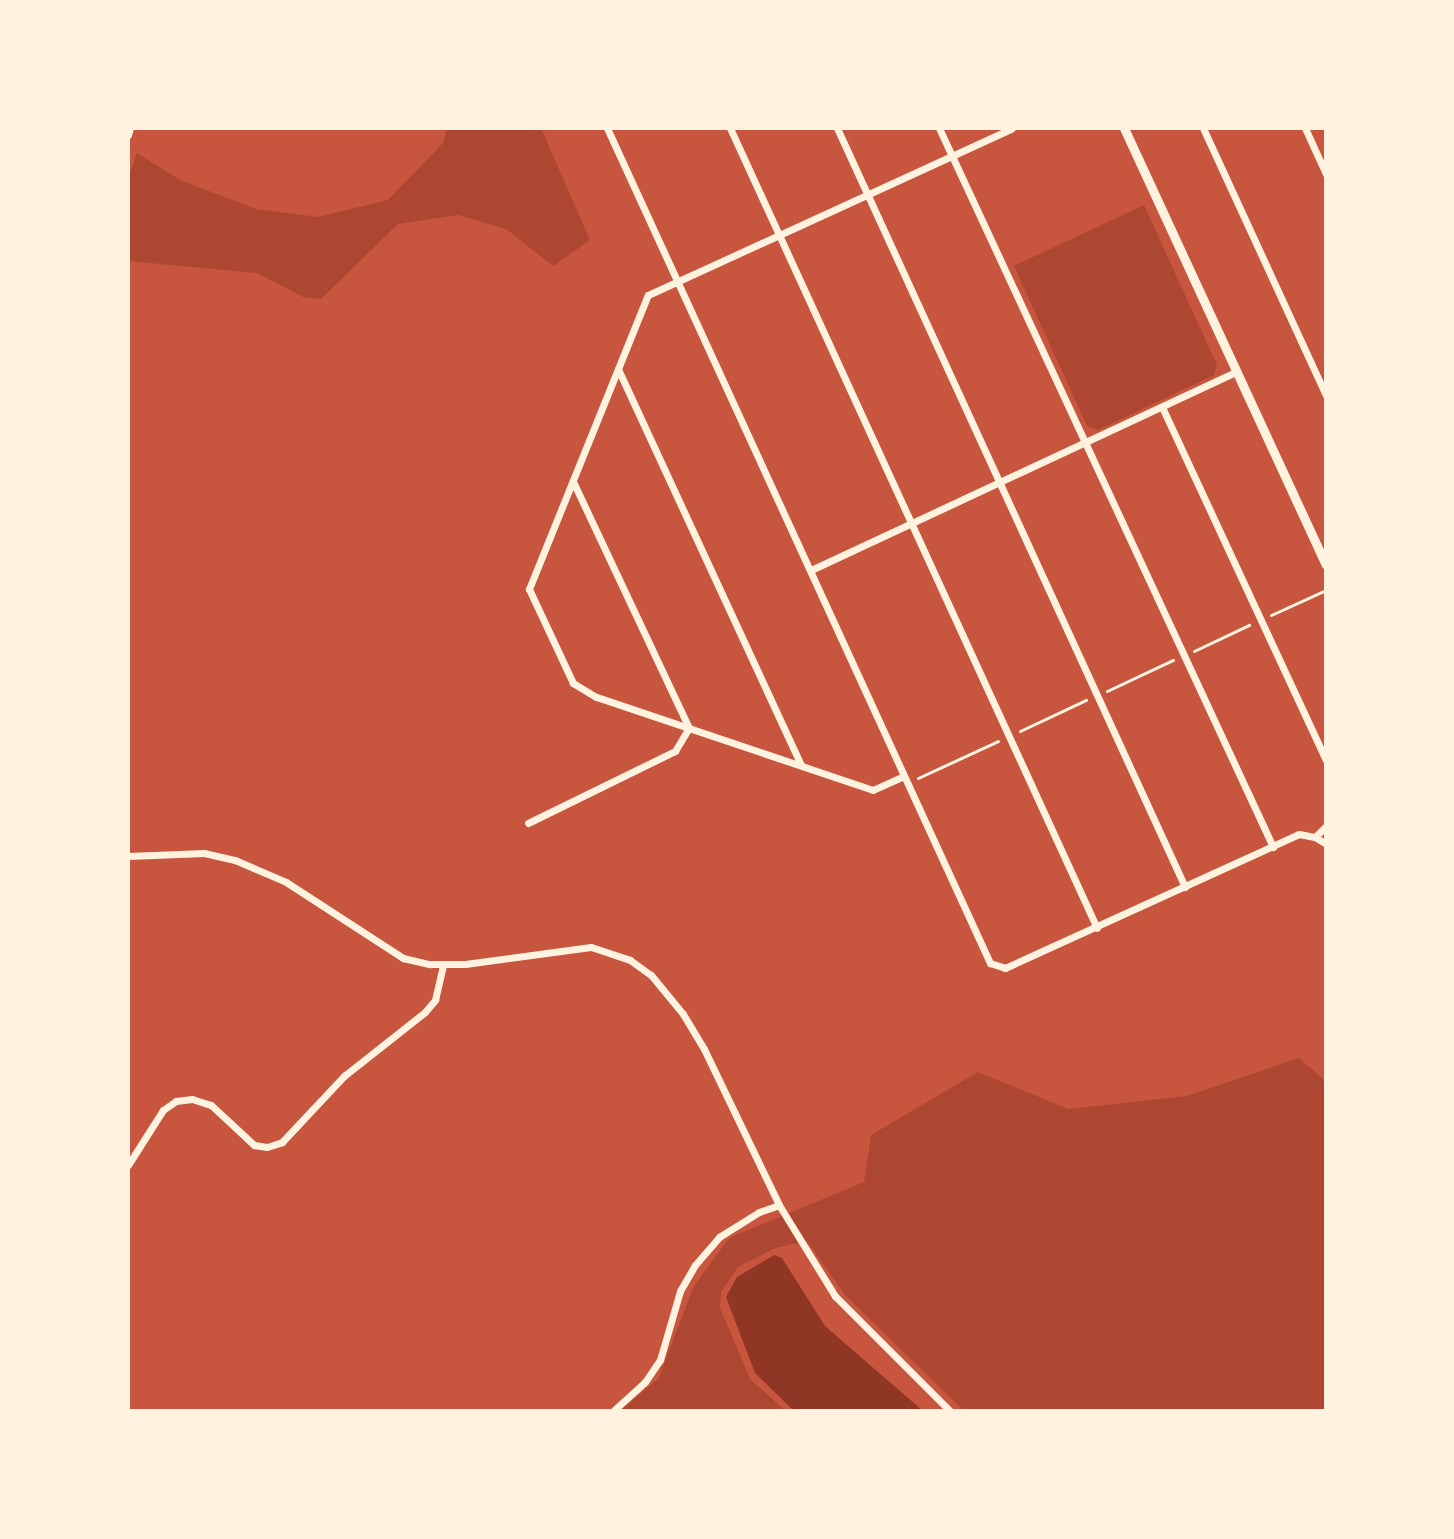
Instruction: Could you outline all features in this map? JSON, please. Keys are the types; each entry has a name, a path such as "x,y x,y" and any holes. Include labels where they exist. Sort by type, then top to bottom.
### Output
{"street":[{"path":"128,135 130,128"},
{"path":"607,128 990,963 1005,968 1299,834 1315,837 1326,844"},
{"path":"730,128 914,522 1097,928"},
{"path":"837,128 1185,887"},
{"path":"939,128 1273,847"},
{"path":"906,779 873,790 596,697 573,683 529,589 648,295 1012,128"},
{"path":"1124,128 1326,565"},
{"path":"1203,128 1326,395"},
{"path":"1305,128 1326,174"},
{"path":"618,369 801,765"},
{"path":"811,570 1236,372"},
{"path":"1162,407 1326,760"},
{"path":"573,481 689,728"},
{"path":"528,823 675,751 689,728"},
{"path":"1315,837 1326,826"},
{"path":"128,856 204,853 235,860 286,882 403,958 465,964 591,947 630,960 651,975 683,1014 704,1049 779,1205 835,1296 950,1411"},
{"path":"128,1165 163,1110 176,1101 192,1099 211,1105 254,1145 267,1147 282,1142 344,1076 425,1012 435,1000 443,964"},
{"path":"613,1411 645,1382 660,1360 680,1291 695,1265 719,1237 759,1212 779,1205"}],"path":[{"path":"906,779 1010,735 1326,590"}],"shaded area":[{"path":"447,128 541,128 590,240 553,266 506,229 458,215 398,224 321,299 303,297 257,273 128,261 128,179 137,153 180,180 256,209 318,217 388,200 443,143"},
{"path":"1144,205 1217,365 1214,375 1098,430 1087,426 1014,266"},
{"path":"1299,1058 1326,1082 1326,1411 964,1411 845,1295 807,1241 775,1248 738,1267 721,1292 720,1308 750,1379 786,1411 620,1411 658,1379 694,1286 729,1238 864,1182 871,1135 978,1072 1068,1109 1187,1096"},
{"path":"774,1255 782,1258 825,1326 923,1411 794,1411 755,1373 726,1297 737,1277"}]}
